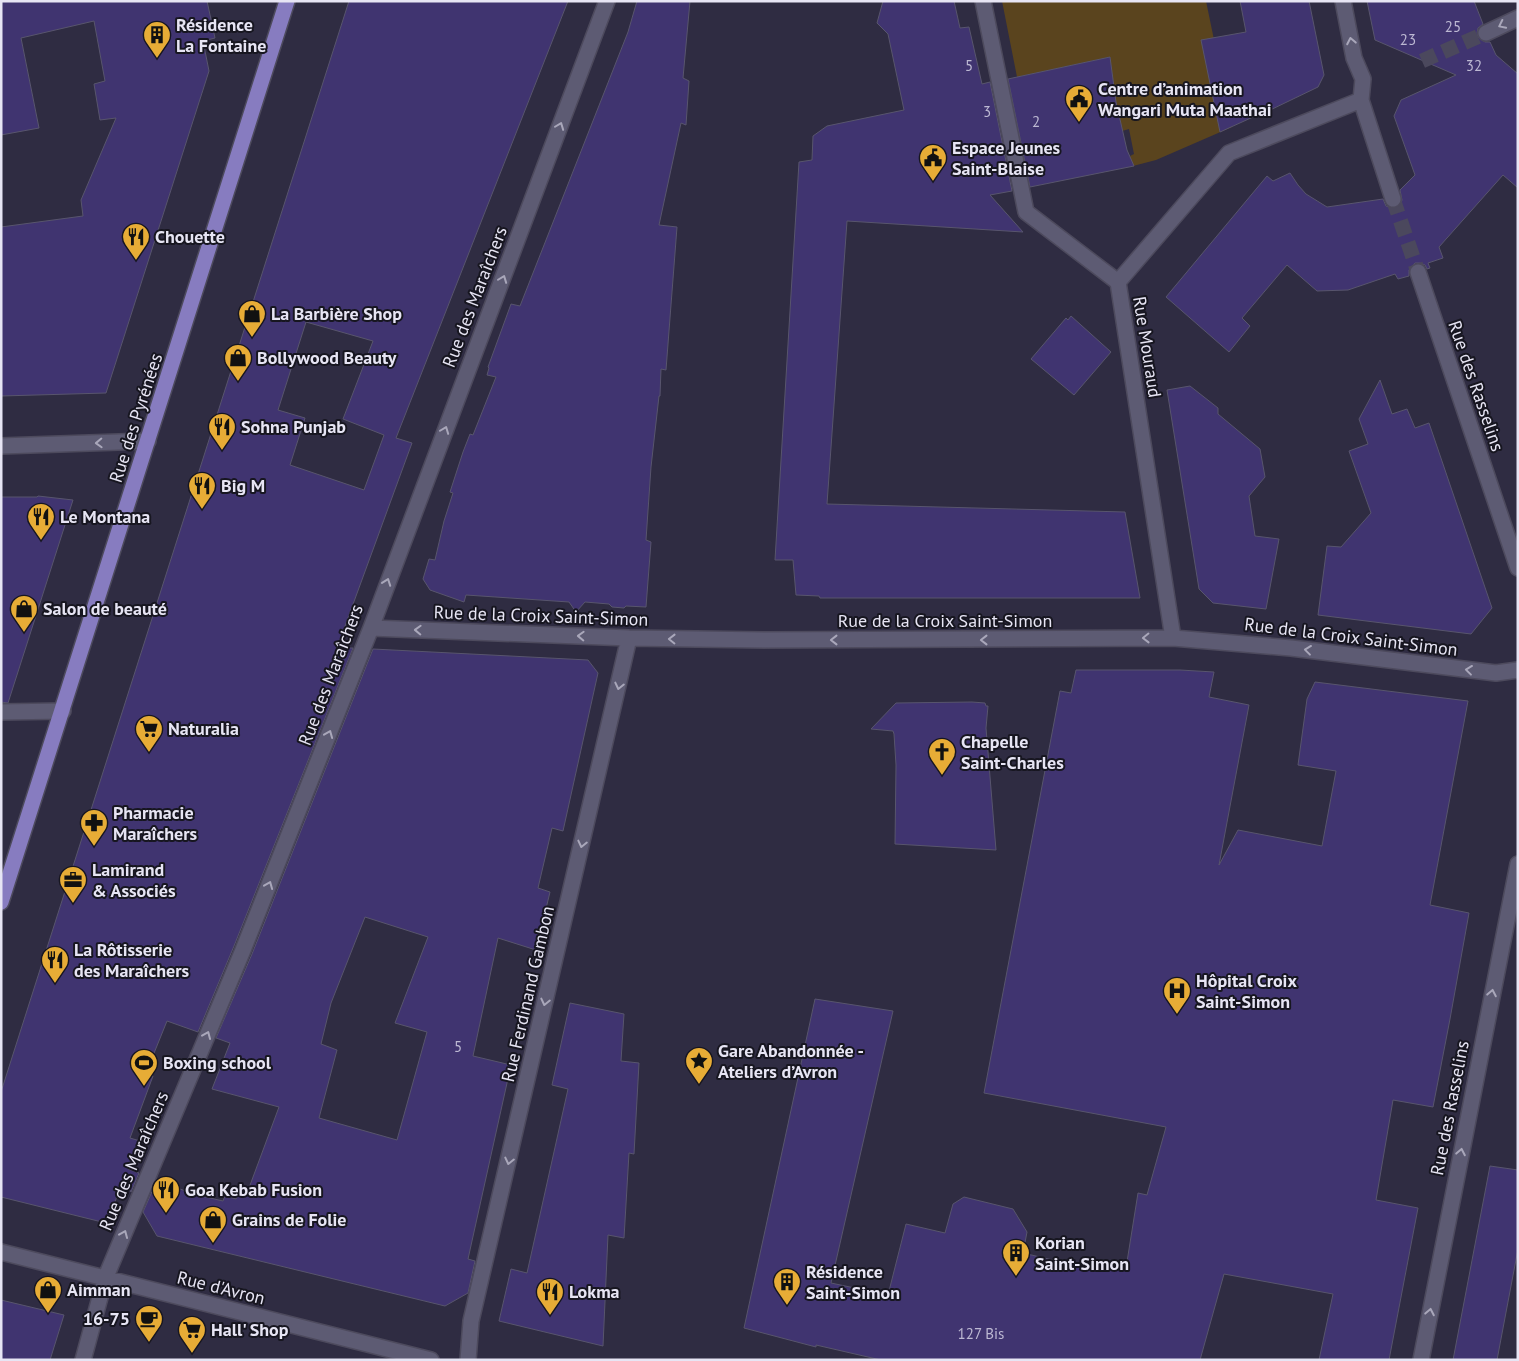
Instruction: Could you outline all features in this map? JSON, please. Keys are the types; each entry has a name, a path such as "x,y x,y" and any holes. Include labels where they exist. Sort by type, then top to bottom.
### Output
{"main road":[{"name":"Rue des Pyrénées","path":"1,902 287,1"}],"street":[{"name":"Rue des Maraîchers","path":"83,1360 105,1279 243,950 371,628 607,1"},
{"path":"984,1 1026,212 1118,282"},
{"path":"1343,1 1354,58 1362,79 1361,100 1393,200"},
{"path":"1486,33 1518,18"},
{"name":"Rue Mouraud","path":"1173,638 1118,282 1229,153 1361,100"},
{"name":"Rue des Rasselins","path":"1418,272 1518,568"},
{"path":"1,446 148,441"},
{"name":"Rue de la Croix Saint-Simon","path":"371,628 629,638 893,640 1173,638 1291,648 1496,673 1518,670"},
{"name":"Rue Ferdinand Gambon","path":"468,1360 473,1312 629,638"},
{"path":"1,712 63,711"},
{"name":"Rue des Rasselins","path":"1421,1360 1518,864"},
{"name":"Rue d'Avron","path":"1,1252 431,1360"}],"shaded area":[{"path":"1002,1 1206,1 1232,127 1156,160 1133,166 1130,156 1134,154 1129,129 1122,131 1110,57 1017,77"}],"building":[{"path":"1,1 207,1 215,38 203,41 209,71 106,393 1,396 1,227 83,216 81,200 116,118 100,120 94,84 105,81 94,21 21,38 39,128 1,135"},
{"path":"349,1 568,1 396,438 412,443 337,648 353,648 198,1032 167,1021 146,1073 153,1076 130,1138 140,1141 128,1169 139,1173 131,1192 124,1180 106,1223 1,1197 1,1092","holes":["306,322 373,341 343,419 384,435 364,490 290,465 305,418 278,410"]},
{"path":"637,1 690,1 683,78 689,81 686,125 681,123 659,225 677,227 666,370 661,369 660,396 651,467 646,540 651,542 646,607 626,606 624,608 612,607 609,604 585,602 576,612 569,602 466,595 464,602 430,590 423,579 429,559 435,560 453,493 450,492 463,452 470,434 473,435 496,377 487,375 488,367 511,304 520,306 628,32"},
{"path":"883,1 954,1 960,28 969,27 982,84 990,82 1012,191 990,195 1023,232 847,221 827,504 1125,512 1140,598 820,598 819,596 796,595 793,560 775,560 799,162 812,160 813,136 827,126 904,110 888,34 877,23"},
{"path":"1240,1 1309,1 1324,75 1318,87 1220,132 1201,40 1246,32"},
{"path":"1367,1 1474,1 1483,24 1478,28 1478,37 1485,42 1490,42 1496,55 1518,74 1518,188 1503,175 1439,247 1443,258 1428,263 1430,268 1427,269 1425,265 1415,263 1409,270 1409,276 1398,279 1395,274 1348,290 1317,291 1287,265 1242,318 1250,326 1229,352 1166,297 1267,176 1273,181 1290,173 1306,194 1327,207 1383,199 1386,206 1395,208 1400,206 1402,200 1400,190 1415,175 1394,116 1401,100 1456,75 1375,40"},
{"name":"Centre d’animation Wangari Muta Maathai","path":"1110,57 1116,102 1127,150 1134,166 1030,187 1008,79"},
{"path":"1071,316 1111,352 1074,395 1031,359 1066,318 1068,320"},
{"path":"1380,380 1392,414 1407,409 1415,428 1429,423 1492,608 1471,634 1318,615 1327,546 1341,547 1371,513 1349,451 1368,444 1359,419"},
{"path":"1190,386 1218,408 1218,414 1260,449 1265,477 1249,496 1255,536 1279,539 1266,609 1213,603 1199,589 1167,390"},
{"path":"38,496 73,500 8,703 1,702 1,497"},
{"path":"373,649 588,660 598,673 563,831 552,828 538,888 550,892 536,950 498,938 473,1056 511,1065 468,1259 475,1261 468,1293 445,1306 157,1236 143,1212 157,1180 193,1194 223,1201 225,1196 236,1199 238,1194 246,1196 279,1107 212,1089 230,1043 216,1038 252,954","holes":["365,917 428,937 395,1023 427,1032 397,1140 319,1118 337,1050 321,1044 331,1003"]},
{"path":"1076,670 1180,670 1214,672 1209,697 1249,705 1219,865 1238,830 1322,846 1336,771 1298,765 1307,699 1315,682 1468,701 1430,905 1469,913 1450,1019 1433,1107 1393,1100 1376,1200 1418,1208 1389,1360 1319,1360 1333,1294 1224,1274 1200,1360 881,1360 816,1345 816,1347 744,1328 815,999 893,1011 831,1283 888,1295 906,1224 945,1233 953,1204 964,1197 1013,1209 1027,1232 1023,1253 1095,1270 1107,1263 1126,1268 1138,1193 1147,1195 1166,1127 984,1093 1060,691 1071,693"},
{"name":"Chapelle Saint-Charles","path":"972,702 985,703 988,706 986,728 996,850 895,844 896,765 894,734 893,731 871,729 896,703"},
{"path":"570,1003 624,1014 621,1061 639,1063 634,1154 629,1153 624,1238 608,1235 603,1346 499,1321 511,1269 527,1273 568,1089 552,1085"},
{"path":"1490,1166 1518,1170 1518,1249 1497,1360 1453,1360"},
{"path":"1,1300 64,1315 50,1360 1,1360"}],"tunnel":[{"path":"1422,61 1486,33"},
{"path":"1393,199 1418,272"}],"place":[{"name":"Résidence La Fontaine","path":"157,59"},
{"name":"Centre d’animation Wangari Muta Maathai","path":"1079,123"},
{"name":"Espace Jeunes Saint-Blaise","path":"933,182"},
{"name":"Chouette","path":"136,261"},
{"name":"La Barbière Shop","path":"252,338"},
{"name":"Bollywood Beauty","path":"238,382"},
{"name":"Sohna Punjab","path":"222,451"},
{"name":"Big M","path":"202,510"},
{"name":"Le Montana","path":"41,541"},
{"name":"Salon de beauté","path":"24,633"},
{"name":"Naturalia","path":"149,753"},
{"name":"Chapelle Saint-Charles","path":"942,776"},
{"name":"Pharmacie Maraîchers","path":"94,847"},
{"name":"Lamirand & Associés","path":"73,904"},
{"name":"La Rôtisserie des Maraîchers","path":"55,984"},
{"name":"Hôpital Croix Saint-Simon","path":"1177,1015"},
{"name":"Gare Abandonnée - Ateliers d’Avron","path":"699,1085"},
{"name":"Boxing school","path":"144,1087"},
{"name":"Goa Kebab Fusion","path":"166,1214"},
{"name":"Grains de Folie","path":"213,1244"},
{"name":"Korian Saint-Simon","path":"1016,1277"},
{"name":"Résidence Saint-Simon","path":"787,1306"},
{"name":"Aimman","path":"48,1314"},
{"name":"Lokma","path":"550,1316"},
{"name":"16-75","path":"149,1343"},
{"name":"Hall' Shop","path":"192,1354"}]}
